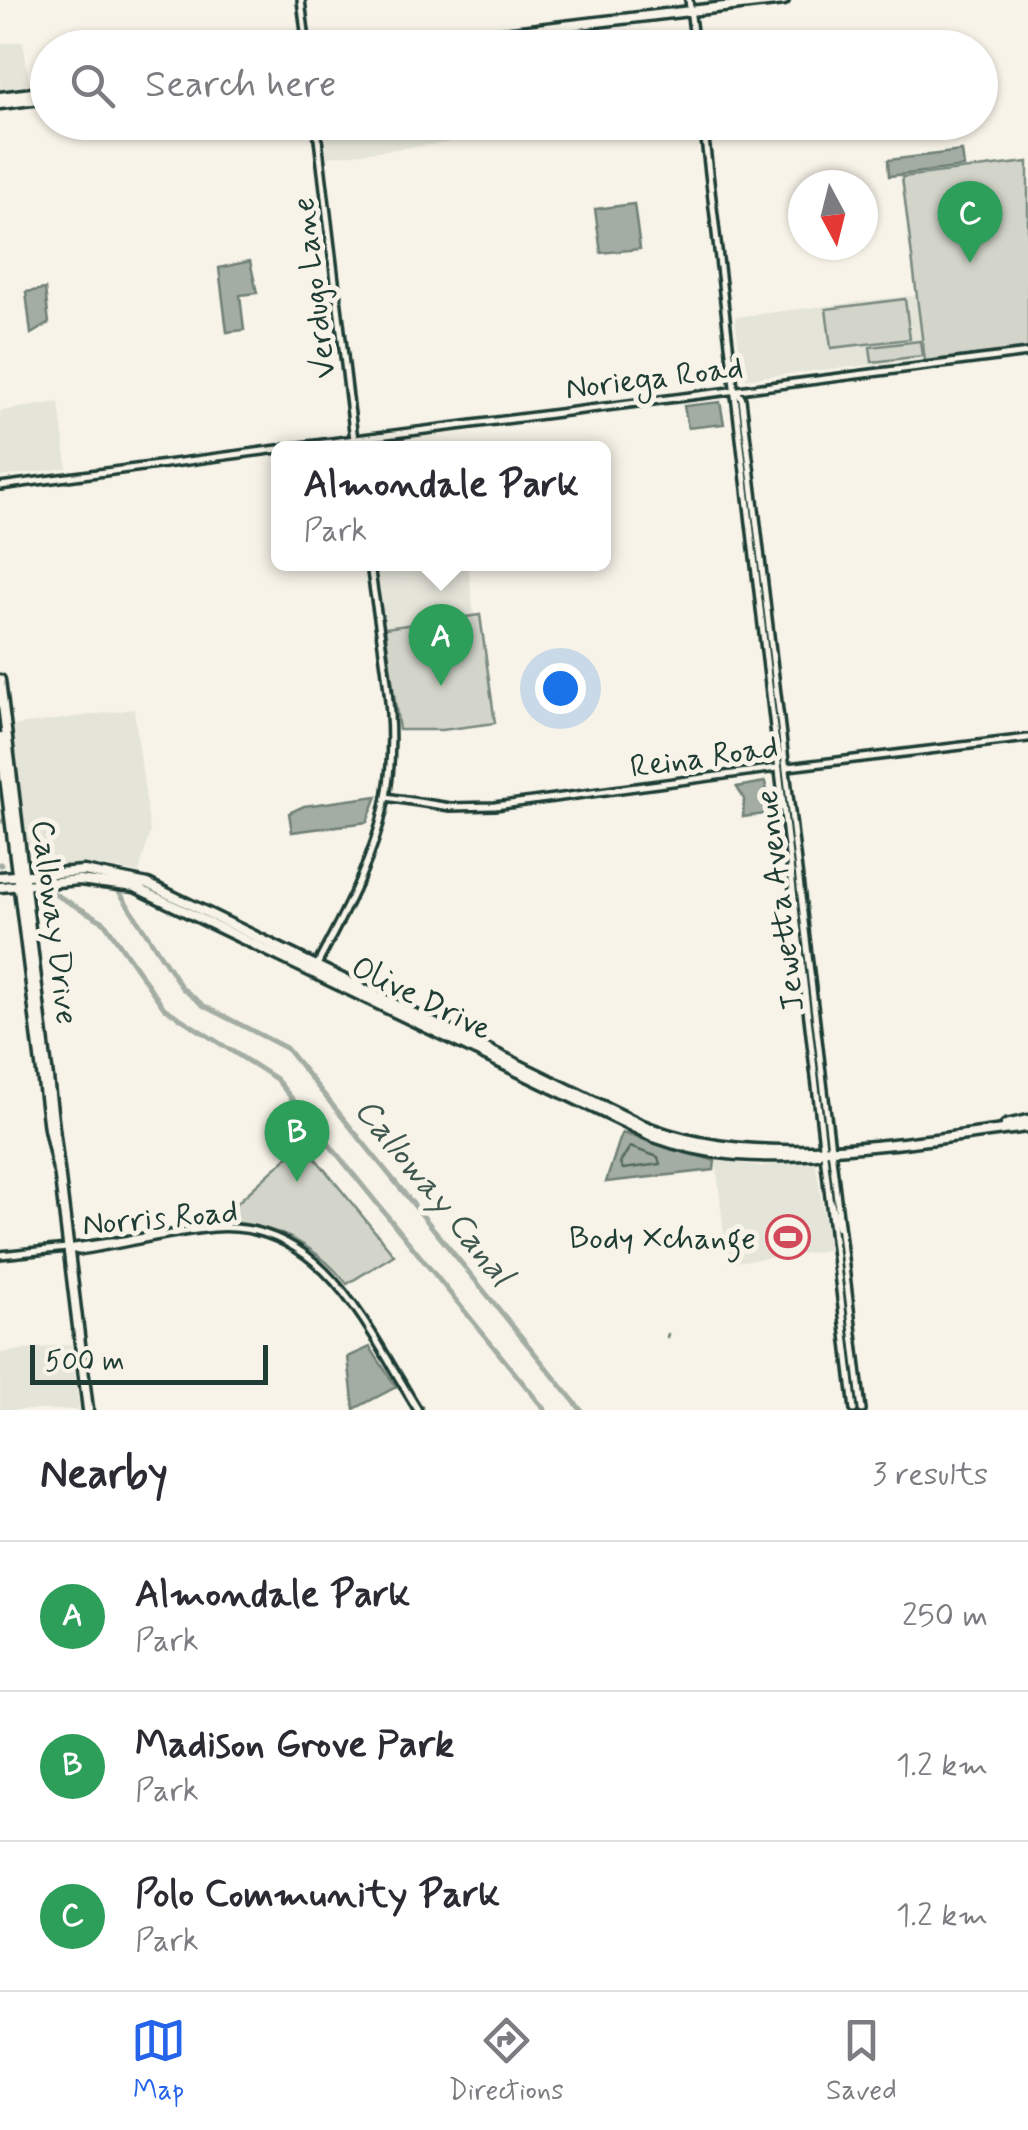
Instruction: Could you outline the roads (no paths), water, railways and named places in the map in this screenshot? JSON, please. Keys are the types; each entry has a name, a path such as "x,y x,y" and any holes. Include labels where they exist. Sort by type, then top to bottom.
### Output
{"main road":[{"path":"561,30 784,0"},
{"path":"524,30 690,12"},
{"path":"0,101 30,93"},
{"path":"0,101 30,97"},
{"name":"Calloway Drive","path":"0,680 6,761 40,992 60,1159 58,1170"},
{"name":"Calloway Drive","path":"0,736 6,761"},
{"path":"68,880 104,873"},
{"name":"Olive Drive","path":"0,887 21,880 104,873 158,888 578,1101 684,1140 733,1149 827,1149"},
{"name":"Olive Drive","path":"0,877 135,887 418,1014 656,1138 740,1157 780,1158 1028,1124"},
{"name":"Calloway Drive","path":"21,880 48,1129 58,1170 88,1410"},
{"path":"237,934 267,940"},
{"path":"28,965 40,992"},
{"path":"33,1005 45,1040"},
{"path":"393,1010 418,1014"},
{"path":"517,1070 544,1077"},
{"path":"48,1129 60,1159"},
{"path":"656,1138 684,1140"},
{"path":"740,1157 775,1150"}],"street":[{"path":"301,0 305,30"},
{"path":"689,0 692,30"},
{"name":"Verdugo Lane","path":"318,140 354,439"},
{"name":"Jewetta Avenue","path":"706,140 740,455 755,518 786,767 832,1227 844,1329 859,1392 858,1410"},
{"name":"Noriega Road","path":"340,441 1028,353"},
{"name":"Jewetta Avenue","path":"735,389 742,399 754,574 845,1264 858,1410"},
{"name":"Noriega Road","path":"0,486 271,450"},
{"path":"315,968 365,865 386,797 391,727 371,571"},
{"path":"754,574 765,599"},
{"path":"762,638 773,670"},
{"name":"Reina Road","path":"386,797 450,806 496,806 1028,738"},
{"path":"829,1200 841,1235"},
{"path":"832,1227 845,1264"},
{"name":"Norris Road","path":"0,1255 236,1228 268,1235 306,1253 346,1293 418,1410"}],"water":[{"path":"962,151 964,167 889,176 888,160"},
{"path":"634,204 640,249 601,253 595,209"},
{"path":"250,261 257,293 240,295 244,330 227,332 219,268"},
{"path":"45,289 49,323 31,334 26,292"},
{"path":"720,402 724,424 688,428 684,406"},
{"path":"765,782 772,813 743,817 744,799 737,787"},
{"path":"377,796 367,822 292,832 289,813 304,806"},
{"path":"622,1133 715,1161 714,1170 606,1182"},
{"path":"370,1347 396,1387 354,1409 348,1357"}],"waterway":[{"name":"Calloway Canal","path":"118,890 182,988 204,1006 286,1048 581,1410"},
{"path":"51,892 104,922 164,1008 276,1079 545,1410"}],"place":[{"name":"Polo Community Park","path":"970,263"},
{"name":"Almondale Park","path":"441,686"},
{"name":"Madison Grove Park","path":"297,1182"},
{"name":"Body Xchange","path":"788,1237"}]}
